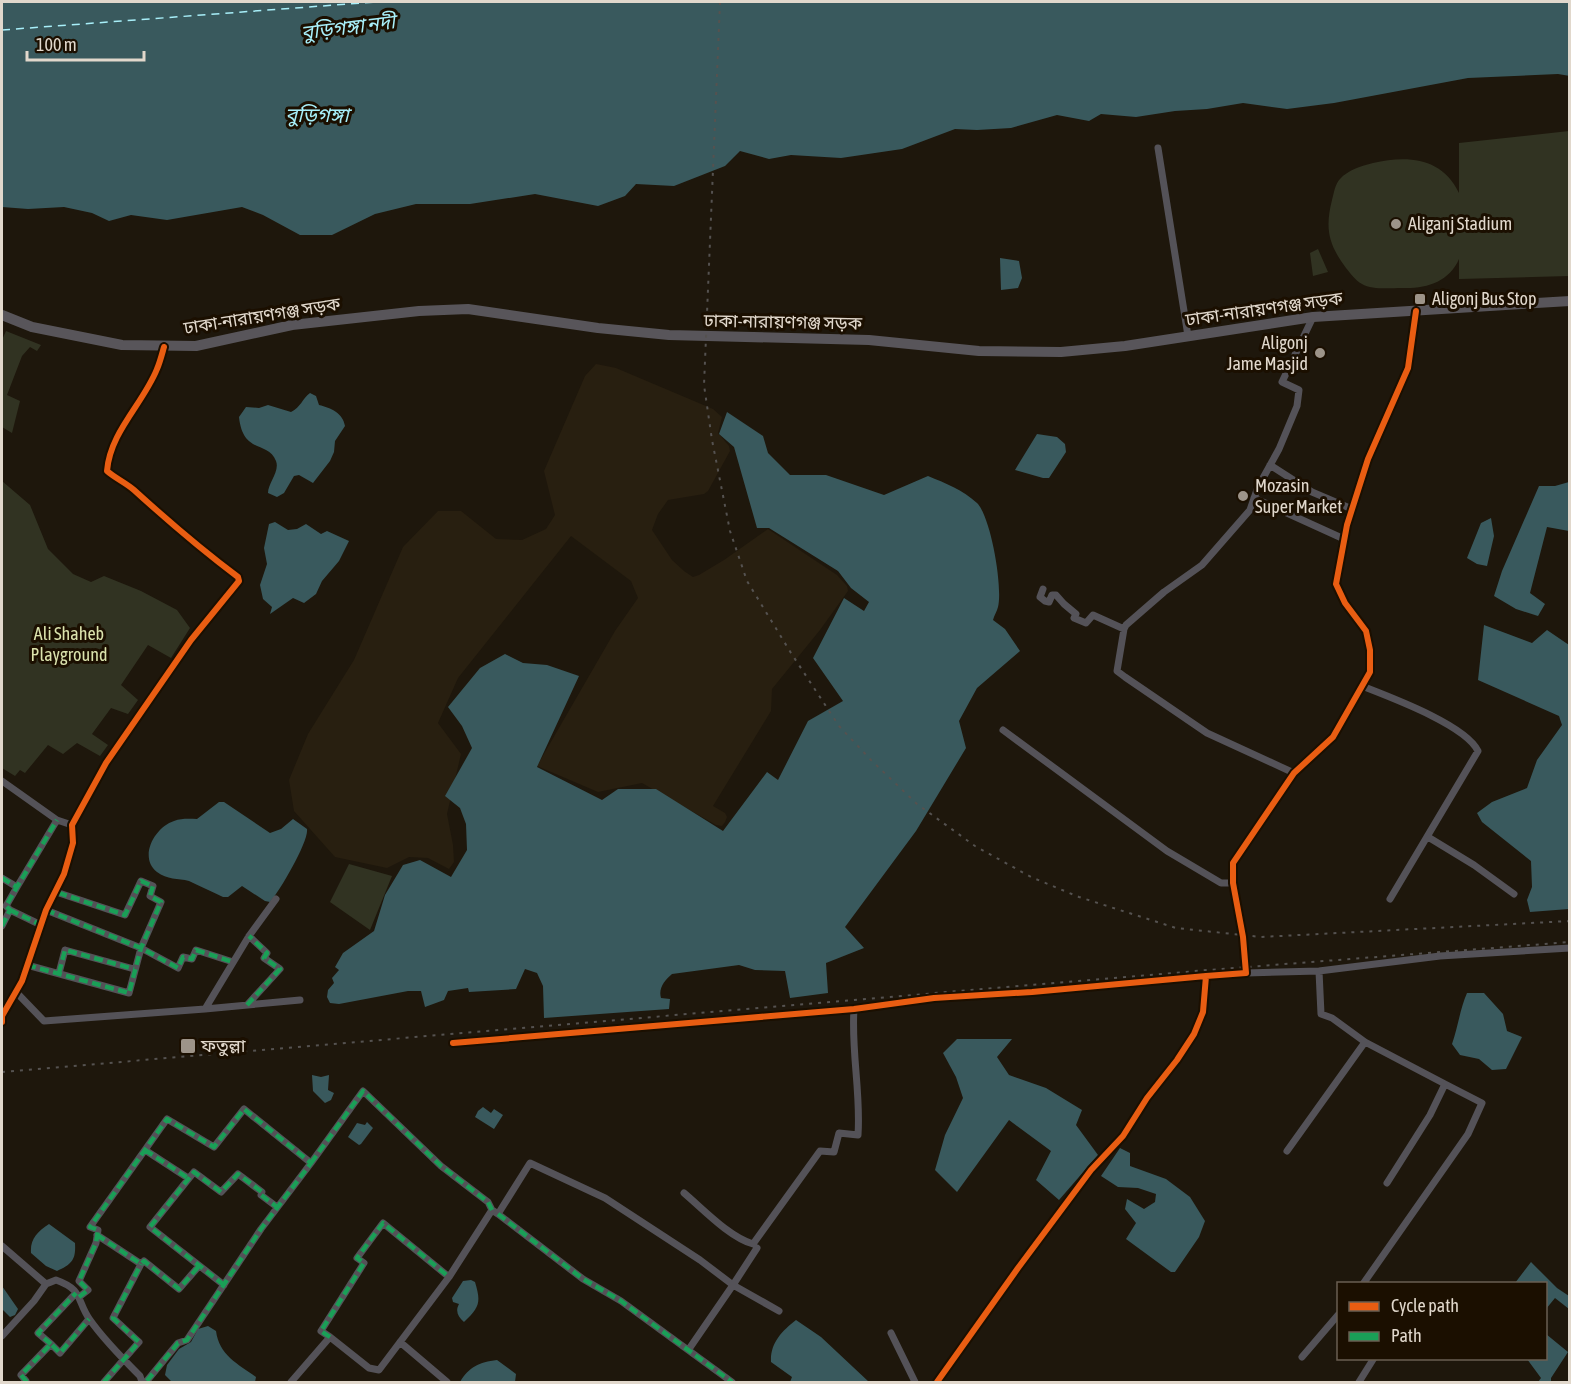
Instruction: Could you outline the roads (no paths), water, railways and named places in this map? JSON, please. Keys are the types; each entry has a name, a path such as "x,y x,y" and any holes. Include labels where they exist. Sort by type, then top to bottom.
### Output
{"highway":[{"name":"ঢাকা-নারায়ণগঞ্জ সড়ক","path":"2,315 32,327 89,340 122,345 164,347 213,344 292,325 332,320 419,311 468,309 598,328 669,335 869,340 979,351 1061,352 1125,346 1313,317 1569,301"}],"street":[{"path":"1158,148 1188,336"},
{"path":"1246,974 1243,937 1233,884 1233,864 1294,773 1334,736 1370,672 1370,650 1366,631 1345,603 1336,584 1344,539 1368,459 1408,368 1416,311"},
{"path":"1294,773 1208,734 1117,671 1126,625 1164,592 1202,565 1250,510 1258,486 1279,450 1297,406 1299,390 1282,381 1313,317"},
{"path":"2,1022 2,1016 16,992 27,965 46,910 64,874 73,843 72,825 106,763 190,640 240,578 107,471 108,460 124,423 157,370 164,347"},
{"path":"1270,465 1312,492 1352,509"},
{"path":"1254,498 1344,539"},
{"path":"1043,589 1040,597 1049,602 1052,595 1056,595 1076,614 1074,618 1080,622 1086,623 1093,615 1124,629"},
{"path":"1362,686 1428,713 1466,736 1477,749 1467,772 1390,899"},
{"path":"1003,730 1167,851 1221,883 1233,884"},
{"path":"2,782 57,820 72,825"},
{"path":"41,925 6,906 57,820"},
{"path":"1428,837 1474,865 1514,894"},
{"path":"2,878 17,887"},
{"path":"27,965 129,993 141,948 161,902 150,896 153,886 141,881 125,915 56,892"},
{"path":"205,1009 249,936 276,899"},
{"path":"2,926 10,910"},
{"path":"46,910 141,948 178,968 183,957 192,959 196,950 233,962"},
{"path":"247,1005 280,969 264,958 267,953 249,936"},
{"path":"453,1043 854,1009 934,998 1043,991 1206,976 1318,971 1440,956 1569,948"},
{"path":"59,973 65,950 134,969"},
{"path":"1318,971 1321,1014 1332,1018 1365,1042 1482,1103 1468,1134 1364,1282"},
{"path":"937,1383 1018,1268 1091,1170 1123,1136 1147,1098 1194,1035 1203,1012 1206,976"},
{"path":"16,992 44,1021 300,1000"},
{"path":"684,1193 721,1225 746,1242 753,1244 820,1151 834,1152 839,1133 858,1135 857,1088 852,1035 854,1009"},
{"path":"1287,1151 1365,1042"},
{"path":"1387,1183 1430,1115 1445,1084"},
{"path":"2,1336 34,1301 46,1284 56,1280 70,1285 78,1295 89,1319 144,1383 178,1343 187,1340 277,1208 363,1091 441,1166 488,1202 495,1212 583,1279 621,1301 732,1383"},
{"path":"89,1319 60,1353 38,1333 78,1295 88,1290 79,1281 96,1243 98,1230 90,1227 167,1119 214,1147 244,1109 310,1163"},
{"path":"145,1150 188,1178"},
{"path":"449,1277 383,1223 357,1258 364,1263 321,1331 374,1370 379,1370 449,1277 530,1163 605,1198 700,1260 733,1285 779,1311"},
{"path":"224,1285 150,1227 194,1172 221,1192 238,1174 262,1192 261,1196 277,1208"},
{"path":"97,1235 141,1264"},
{"path":"2,1246 46,1284"},
{"path":"689,1349 757,1248"},
{"path":"104,1383 139,1342 113,1318 141,1264 144,1261 179,1289 199,1266"},
{"path":"1302,1357 1337,1316"},
{"path":"891,1333 915,1383"},
{"path":"291,1383 330,1337"},
{"path":"400,1342 447,1383"},
{"path":"25,1383 21,1375 51,1344"},
{"path":"1359,1383 1373,1360"}],"water":[{"name":"বুড়িগঙ্গা","path":"2,2 1569,2 1570,76 1558,74 1468,78 1334,103 1287,109 1243,103 1136,117 1101,114 1089,121 1057,115 1011,128 955,129 902,149 841,158 791,155 769,159 740,151 725,166 674,186 636,184 625,196 598,206 535,194 470,204 416,204 375,214 332,235 300,235 263,215 242,207 167,220 131,215 109,221 92,213 64,207 28,209 2,207"},
{"path":"1000,258 1019,261 1022,278 1018,288 1001,290"},
{"path":"310,393 316,396 319,405 339,414 345,426 335,441 330,461 313,483 299,475 294,476 284,493 277,497 268,493 277,465 276,461 267,451 245,437 239,417 246,407 259,408 268,405 291,412"},
{"path":"727,412 763,436 768,453 790,475 826,475 884,495 928,476 972,498 982,511 991,537 999,585 998,607 993,620 1005,629 1020,651 977,688 959,721 966,748 916,831 845,927 864,948 826,963 828,993 790,998 785,971 755,970 739,965 672,974 660,991 661,998 670,999 669,1009 544,1018 543,986 537,973 525,969 516,989 469,992 468,988 448,991 444,1000 425,1007 421,991 408,991 339,1004 330,1003 327,997 328,990 334,983 332,978 339,970 335,967 343,953 374,931 385,895 403,865 420,860 451,877 467,850 466,824 460,808 445,796 472,748 462,726 448,707 480,668 505,654 523,663 547,665 579,676 537,767 602,800 618,789 656,789 723,831 767,772 778,780 808,721 843,701 813,658 844,598 864,611 869,602 851,588 838,571 769,528 757,528 734,447 719,434"},
{"path":"1037,434 1057,437 1065,444 1066,452 1049,478 1015,470"},
{"path":"1569,482 1569,531 1547,527 1530,593 1545,604 1538,616 1516,609 1494,596 1502,571 1539,486 1555,486"},
{"path":"1491,518 1494,536 1487,566 1477,564 1467,558 1481,523"},
{"path":"275,522 288,530 297,529 306,524 321,534 327,531 349,541 339,561 322,581 316,594 304,603 293,598 270,614 272,607 263,599 260,585 267,564 264,548 269,524"},
{"path":"1484,625 1532,643 1547,630 1569,645 1569,909 1530,912 1527,900 1532,887 1531,861 1482,822 1477,813 1492,802 1527,788 1537,760 1562,725 1559,716 1478,680"},
{"path":"219,802 224,802 270,833 281,829 293,819 307,829 299,854 270,902 242,886 228,897 223,897 189,881 165,876 151,866 149,851 151,843 161,829 177,820 197,819"},
{"path":"1467,993 1484,993 1503,1014 1507,1031 1522,1037 1506,1069 1492,1070 1479,1059 1460,1055 1452,1044"},
{"path":"957,1039 1012,1039 997,1057 1009,1075 1046,1088 1082,1110 1076,1125 1098,1155 1059,1200 1036,1180 1051,1151 1009,1120 957,1192 935,1170 945,1135 963,1098 956,1077 943,1053"},
{"path":"312,1075 321,1077 329,1075 328,1090 334,1093 331,1100 325,1103 313,1091"},
{"path":"483,1107 491,1113 494,1109 503,1115 494,1129 475,1117"},
{"path":"367,1122 373,1128 359,1145 348,1137 357,1123 365,1125"},
{"path":"1120,1148 1130,1153 1130,1166 1166,1179 1190,1197 1205,1221 1199,1237 1175,1272 1171,1272 1126,1239 1136,1223 1125,1209 1127,1199 1144,1209 1155,1202 1156,1194 1138,1188 1118,1187 1101,1176"},
{"path":"49,1224 75,1243 75,1254 72,1261 57,1271 46,1266 31,1253 35,1236"},
{"path":"1531,1262 1557,1288 1569,1296 1569,1309 1555,1298 1547,1308 1547,1282 1516,1282"},
{"path":"463,1281 475,1282 478,1304 464,1322 458,1314 459,1304 453,1302 452,1298"},
{"path":"2,1286 18,1309 15,1315 10,1317 2,1309"},
{"path":"796,1320 821,1337 869,1382 790,1382 792,1377 771,1362 771,1355 778,1338"},
{"path":"208,1326 216,1331 225,1353 256,1377 255,1382 172,1382 165,1375 167,1365 179,1349 191,1342 198,1329"},
{"path":"1547,1335 1568,1352 1551,1378 1551,1382 1538,1382 1541,1378 1528,1360 1547,1360"},
{"path":"497,1360 516,1374 515,1382 460,1382 475,1366"}],"railway":[{"path":"720,2 704,385 712,440 730,531 747,581 839,726 917,804 975,846 1031,877 1079,897 1176,928 1261,937 1570,921"},
{"path":"2,1072 1208,970 1570,942"}],"place":[{"name":"Aliganj Stadium","path":"1396,224"},
{"name":"Aligonj Bus Stop","path":"1420,299"},
{"name":"Aligonj Jame Masjid","path":"1320,353"},
{"name":"Mozasin Super Market","path":"1243,496"},
{"name":"ফতুল্লা","path":"188,1046"}],"water label":[{"name":"বুড়িগঙ্গা নদী","path":"348,27"}],"park label":[{"name":"Ali Shaheb Playground","path":"69,644"}]}
